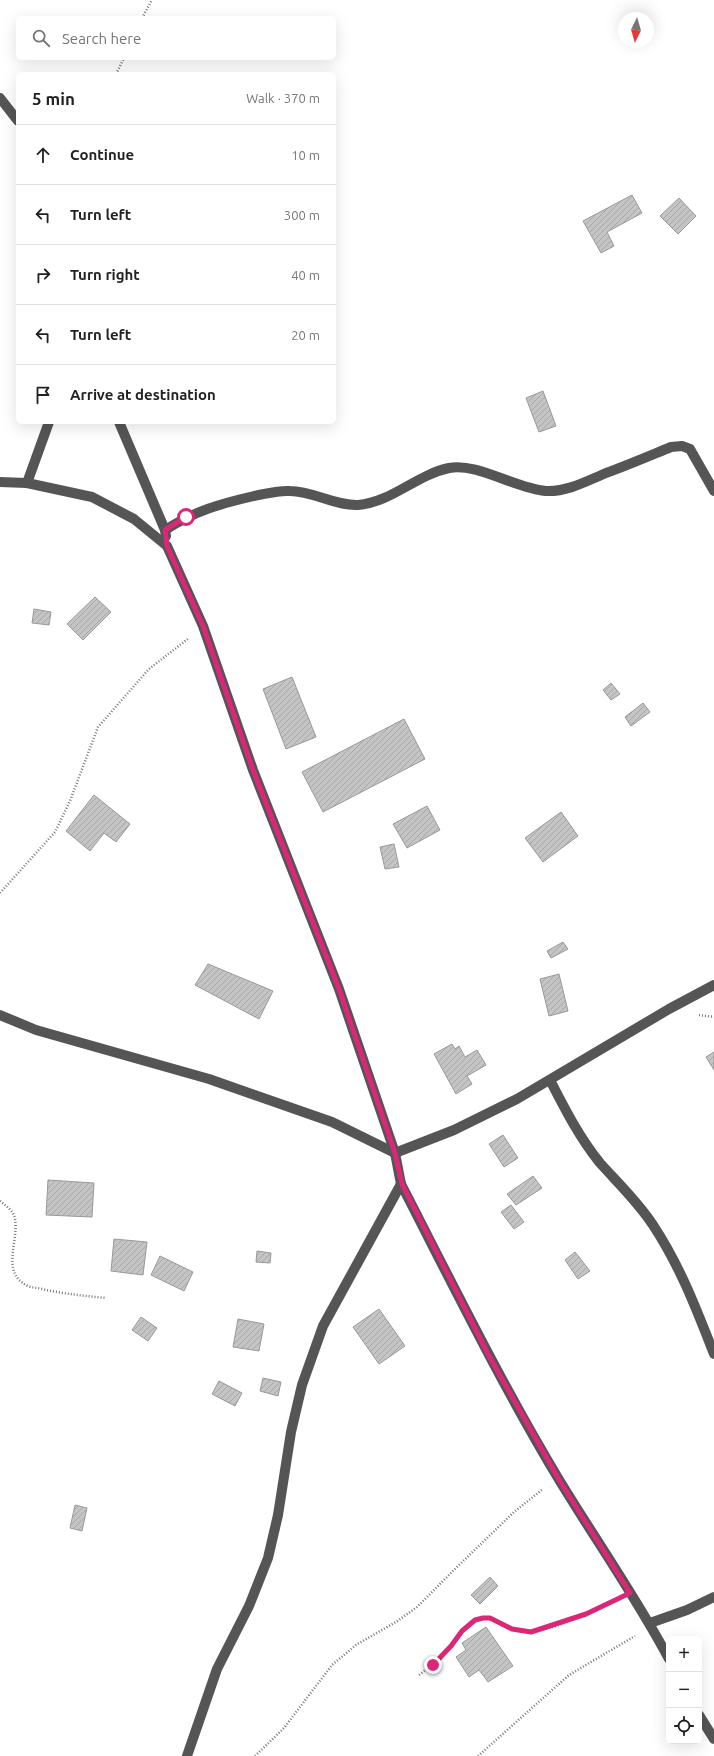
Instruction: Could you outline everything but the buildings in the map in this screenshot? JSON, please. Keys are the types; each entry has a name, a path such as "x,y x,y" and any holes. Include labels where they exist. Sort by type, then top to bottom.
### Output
{"street":[{"path":"0,98 16,118"},
{"path":"27,483 48,424"},
{"path":"120,424 165,530 167,546 203,626 253,770 339,989 395,1153 402,1184 489,1356 558,1478 651,1625 666,1653"},
{"path":"165,530 186,517 203,510 272,492 290,490 356,505 375,502 394,494 424,476 451,468 470,468 527,488 546,491 568,489 671,447 682,446 690,449 714,491"},
{"path":"0,482 27,483 92,497 134,519 167,546"},
{"path":"0,1015 36,1030 209,1079 332,1122 395,1153 454,1130 517,1099 670,1009 714,985"},
{"path":"550,1080 576,1130 600,1162 652,1224 678,1266 714,1354"},
{"path":"187,1756 217,1669 249,1606 268,1558 278,1515 291,1432 302,1385 323,1326 402,1184"},
{"path":"651,1625 714,1597"},
{"path":"702,1721 714,1739"}],"path":[{"path":"143,16 152,0"},
{"path":"117,72 123,60"},
{"path":"0,893 55,832 70,801 98,728 149,669 203,626"},
{"path":"0,1201 12,1212 15,1220 12,1258 15,1275 19,1280 29,1286 58,1292 106,1298"},
{"path":"255,1756 284,1728 332,1665 356,1645 396,1622 417,1607 514,1512 558,1478"},
{"path":"420,1675 433,1665 451,1646 462,1631 475,1620 490,1618 512,1629 531,1632 586,1614 630,1593"},
{"path":"478,1756 569,1675 651,1625"}],"route":[{"path":"186,517 165,530 167,546 203,626 253,770 339,989 395,1153 402,1184 489,1356 558,1478 630,1593 586,1614 531,1632 512,1629 490,1618 475,1620 462,1631 451,1646 433,1665"}]}
